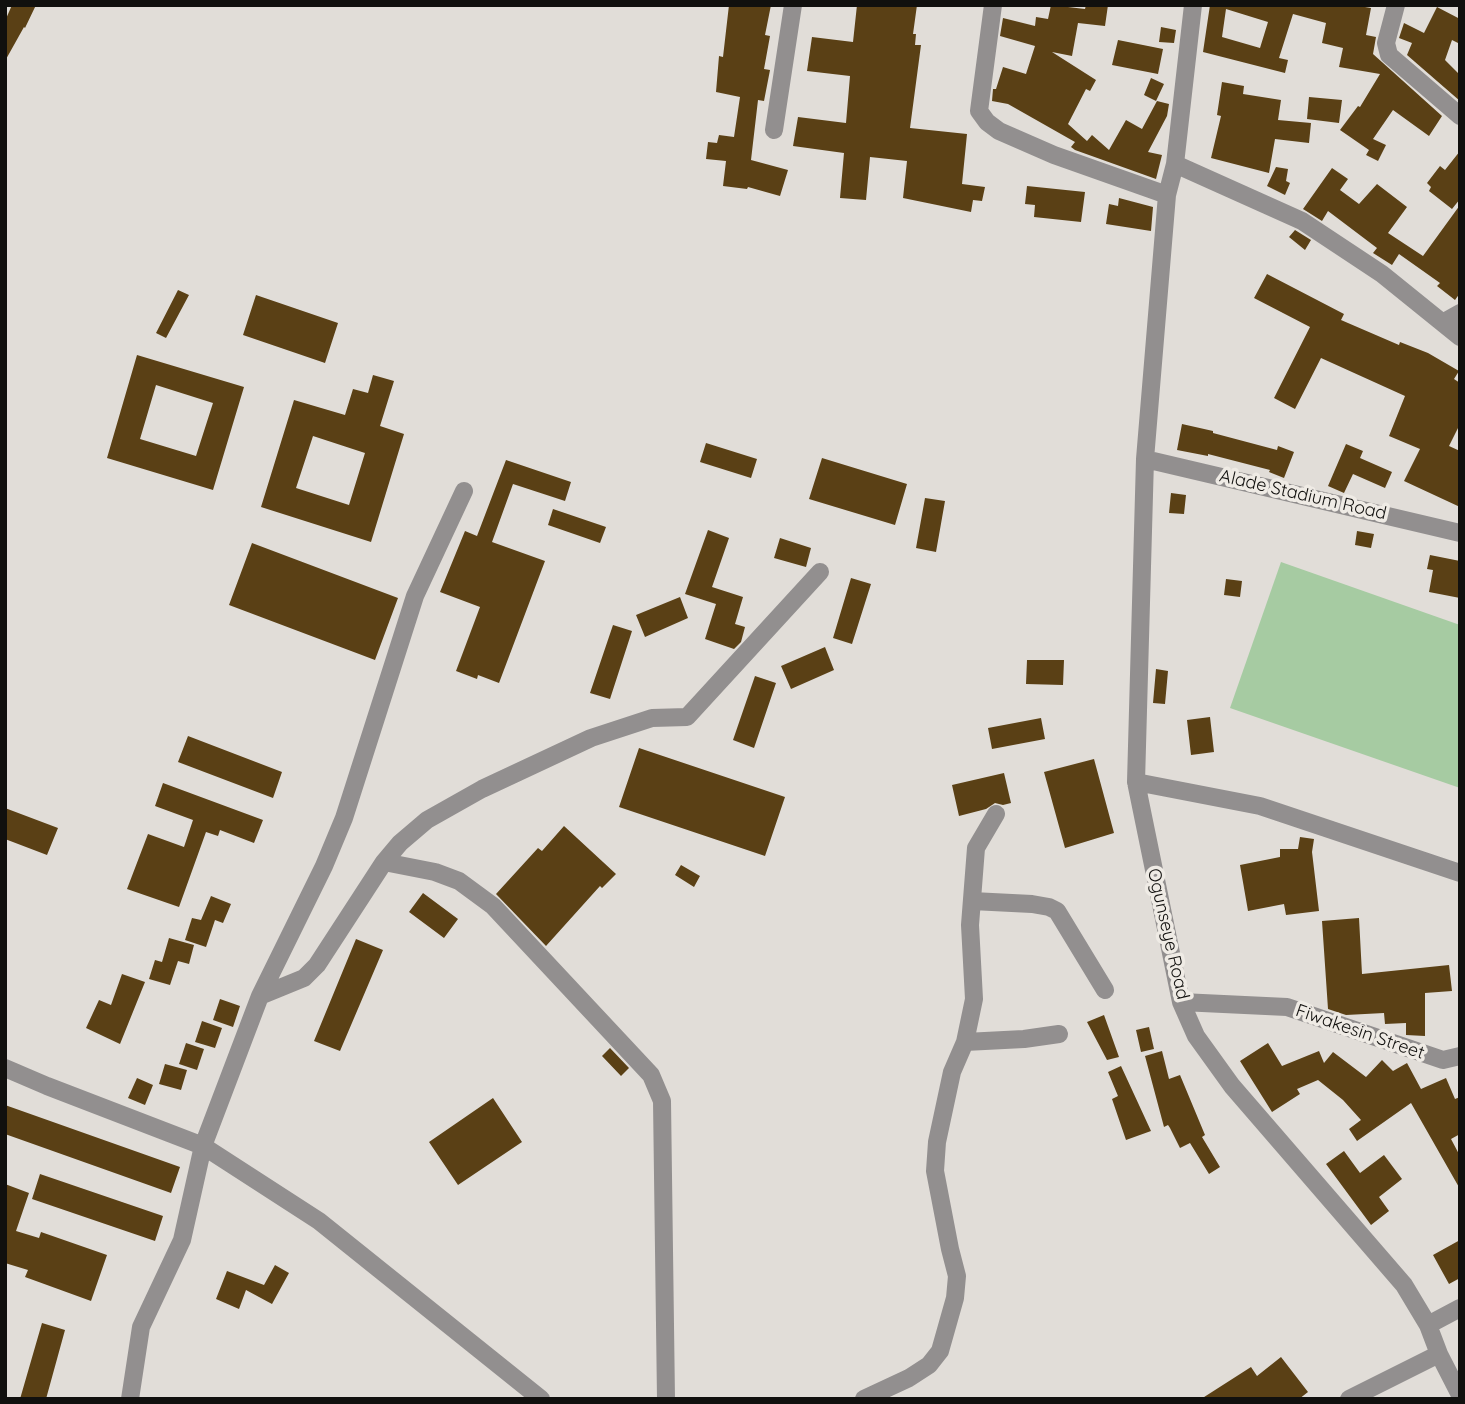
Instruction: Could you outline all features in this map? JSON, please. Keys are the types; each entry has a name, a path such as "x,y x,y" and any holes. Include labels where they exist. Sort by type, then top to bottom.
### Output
{"street":[{"path":"774,130 793,5"},
{"path":"993,5 979,111 987,122 999,131 1054,155 1167,195"},
{"name":"Ogunseye Road","path":"1193,5 1175,164 1167,195 1145,459 1136,782 1181,1002 1196,1036 1212,1061 1404,1285 1428,1325 1460,1395"},
{"path":"1396,5 1386,43 1389,55 1460,116"},
{"path":"1175,164 1302,221 1382,274 1444,322 1460,338"},
{"path":"1444,322 1460,313"},
{"name":"Alade Stadium Road","path":"1145,459 1460,533"},
{"path":"130,1399 141,1327 182,1240 203,1146 260,996 324,866 344,818 415,596 464,491"},
{"path":"260,996 304,978 317,965 384,863 401,843 427,820 482,789 591,738 652,718 687,717 820,572"},
{"path":"1136,782 1260,806 1460,873"},
{"path":"864,1399 909,1378 929,1365 940,1351 955,1297 957,1276 935,1171 937,1142 974,999 970,942 976,848 996,814"},
{"path":"384,863 435,872 459,881 493,906 651,1075 662,1101 666,1399"},
{"path":"972,901 1032,904 1049,906 1057,911 1105,990"},
{"name":"Fiwakesin Street","path":"1181,1002 1287,1007 1443,1060 1457,1057"},
{"path":"965,1042 1059,1034"},
{"path":"5,1068 203,1146 319,1221 541,1399"},
{"path":"1428,1325 1460,1308"},
{"path":"1349,1399 1439,1354"}],"green space":[{"path":"1281,562 1460,625 1460,788 1230,708"}],"building":[{"path":"12,5 36,5 5,61 5,21"},
{"path":"729,5 771,5 765,35 770,36 764,69 770,70 764,101 758,100 751,160 788,170 780,196 748,187 723,186 726,161 706,159 708,142 717,143 719,135 734,137 740,97 716,92 719,56 723,57"},
{"path":"857,5 917,5 913,34 916,34 915,45 921,45 910,128 967,134 962,184 985,187 982,201 973,200 971,212 903,198 907,161 870,157 866,200 840,198 844,153 793,146 798,117 846,123 850,76 807,71 812,37 853,42"},
{"path":"1051,5 1085,9 1086,5 1108,5 1105,26 1078,23 1072,56 1052,52 1096,80 1090,91 1086,89 1068,124 1087,141 1092,135 1109,150 1126,120 1142,129 1157,101 1169,104 1167,116 1148,152 1162,155 1156,179 1075,150 1071,147 1075,142 1008,104 992,101 993,89 996,89 1003,67 1026,74 1035,46 1000,36 1003,18 1035,26 1036,17 1048,19"},
{"path":"1210,5 1353,5 1371,8 1366,35 1376,37 1373,54 1442,116 1429,136 1393,110 1373,139 1386,145 1378,161 1366,155 1369,150 1340,130 1358,106 1360,107 1380,74 1339,67 1343,48 1322,43 1326,23 1293,14 1279,58 1288,60 1285,73 1203,52","holes":["1226,9 1268,22 1260,48 1222,37"]},
{"path":"1437,7 1460,19 1460,44 1452,40 1445,60 1460,75 1460,101 1407,55 1412,43 1399,38 1404,23 1424,33"},
{"path":"1161,27 1176,30 1174,43 1159,42"},
{"path":"1118,40 1163,49 1158,74 1112,65"},
{"path":"1151,78 1164,84 1156,101 1144,95"},
{"path":"1222,82 1244,86 1243,94 1281,100 1278,120 1311,123 1309,143 1275,139 1269,173 1211,158 1221,116 1217,115"},
{"path":"1309,97 1342,100 1339,123 1307,119"},
{"path":"1460,151 1460,199 1452,209 1429,191 1431,187 1427,183 1440,166 1445,170"},
{"path":"1276,167 1288,169 1286,181 1290,183 1285,195 1267,186"},
{"path":"1332,168 1348,179 1340,190 1359,204 1377,184 1407,207 1388,233 1423,256 1460,205 1460,293 1455,300 1437,286 1440,283 1399,254 1392,265 1373,253 1377,248 1328,211 1322,221 1303,209"},
{"path":"1027,186 1085,192 1081,222 1034,217 1035,205 1025,204"},
{"path":"1119,198 1153,207 1151,231 1106,224 1109,204 1118,206"},
{"path":"1295,230 1311,240 1305,250 1289,237"},
{"path":"1267,274 1344,314 1341,320 1399,345 1400,342 1428,353 1459,371 1454,379 1460,383 1460,424 1449,446 1460,451 1460,507 1404,481 1420,449 1389,436 1405,396 1321,358 1295,409 1274,398 1310,327 1254,298"},
{"path":"178,290 189,295 166,338 156,333"},
{"path":"256,295 338,323 325,363 243,335"},
{"path":"137,355 244,387 213,490 107,458","holes":["156,385 213,403 196,456 140,439"]},
{"path":"373,375 394,381 380,426 404,434 371,542 261,507 294,400 345,415 353,389 368,393","holes":["313,436 365,453 349,505 296,488"]},
{"path":"1182,424 1277,450 1278,446 1294,452 1284,478 1269,472 1270,470 1208,454 1177,450"},
{"path":"706,443 757,459 751,478 700,462"},
{"path":"1346,444 1363,451 1360,458 1392,472 1385,488 1353,474 1344,493 1328,486"},
{"path":"822,458 907,484 895,525 809,499"},
{"path":"506,460 571,482 565,501 513,484 492,542 545,561 499,683 456,671 480,607 440,592 465,531 477,536"},
{"path":"1171,493 1186,495 1184,514 1169,513"},
{"path":"925,498 945,501 936,552 916,548"},
{"path":"553,509 606,527 600,543 548,525"},
{"path":"708,530 729,538 712,587 743,597 735,624 745,627 741,642 734,649 705,639 716,604 685,594"},
{"path":"1357,531 1374,534 1371,548 1355,545"},
{"path":"780,538 811,548 806,567 774,558"},
{"path":"252,543 398,598 375,660 229,605"},
{"path":"1430,555 1460,561 1460,598 1429,592 1433,570 1427,569"},
{"path":"851,578 871,584 852,644 833,638"},
{"path":"1226,579 1242,581 1240,597 1224,595"},
{"path":"680,597 688,618 645,637 636,615"},
{"path":"613,625 632,631 610,699 590,693"},
{"path":"825,647 834,670 791,689 781,666"},
{"path":"1027,660 1064,660 1063,685 1026,684"},
{"path":"1156,669 1168,671 1165,704 1153,703"},
{"path":"755,676 776,683 754,748 733,740"},
{"path":"1210,717 1214,752 1191,755 1187,720"},
{"path":"1041,718 1045,739 992,749 988,728"},
{"path":"188,736 282,772 273,798 178,762"},
{"path":"639,748 785,797 765,856 619,807"},
{"path":"1094,759 1114,833 1065,848 1044,772"},
{"path":"1004,773 1011,803 995,803 986,809 959,816 952,785"},
{"path":"163,783 263,820 254,843 220,830 218,836 206,832 179,907 127,889 148,834 184,847 193,820 155,806"},
{"path":"5,808 58,828 47,855 5,839"},
{"path":"564,826 616,874 602,888 600,886 546,946 496,894 538,848 542,851"},
{"path":"1300,837 1314,839 1312,852 1319,911 1286,915 1284,904 1248,911 1240,865 1280,857 1280,849 1298,849"},
{"path":"681,865 700,876 694,887 675,875"},
{"path":"423,893 458,919 444,938 409,912"},
{"path":"211,896 231,904 223,923 215,920 206,947 185,940 192,918 201,920"},
{"path":"1359,918 1362,974 1449,965 1452,991 1425,993 1425,1036 1406,1035 1406,1023 1385,1024 1384,1013 1346,1015 1328,1009 1322,921"},
{"path":"169,938 194,945 189,964 178,961 170,985 149,979 155,960 162,962"},
{"path":"356,939 383,950 340,1051 314,1041"},
{"path":"122,974 145,982 120,1044 86,1028 99,1000 111,1005"},
{"path":"220,999 240,1006 233,1027 213,1020"},
{"path":"1104,1015 1119,1057 1107,1060 1087,1022"},
{"path":"202,1021 222,1028 215,1048 195,1042"},
{"path":"1149,1027 1154,1049 1141,1052 1136,1030"},
{"path":"186,1043 204,1049 197,1070 179,1064"},
{"path":"1268,1043 1282,1066 1319,1051 1324,1063 1333,1052 1366,1077 1382,1060 1393,1071 1407,1063 1421,1089 1446,1078 1455,1099 1460,1097 1460,1134 1451,1139 1460,1156 1460,1189 1411,1103 1357,1141 1349,1129 1361,1120 1343,1100 1318,1080 1297,1089 1300,1094 1272,1112 1240,1061"},
{"path":"610,1048 629,1068 621,1076 602,1056"},
{"path":"1162,1051 1169,1079 1180,1075 1205,1135 1202,1137 1220,1167 1209,1174 1190,1143 1180,1148 1168,1125 1164,1127 1145,1056"},
{"path":"165,1064 187,1070 181,1090 159,1084"},
{"path":"1121,1066 1151,1131 1126,1140 1112,1099 1118,1096 1108,1072"},
{"path":"137,1078 153,1085 145,1105 128,1098"},
{"path":"493,1098 522,1142 458,1185 429,1142"},
{"path":"5,1105 180,1167 171,1193 5,1134"},
{"path":"1344,1151 1360,1173 1384,1155 1402,1179 1379,1197 1389,1211 1371,1225 1326,1164"},
{"path":"40,1174 163,1216 155,1241 32,1199"},
{"path":"5,1184 29,1193 16,1231 39,1238 41,1232 107,1255 91,1301 25,1277 28,1270 5,1263"},
{"path":"1460,1240 1460,1278 1449,1284 1433,1255"},
{"path":"275,1265 289,1273 272,1304 246,1290 239,1309 216,1299 227,1271 264,1285"},
{"path":"42,1323 65,1330 46,1399 20,1399"},
{"path":"1281,1357 1308,1392 1299,1399 1201,1399 1251,1367 1257,1376"}]}
